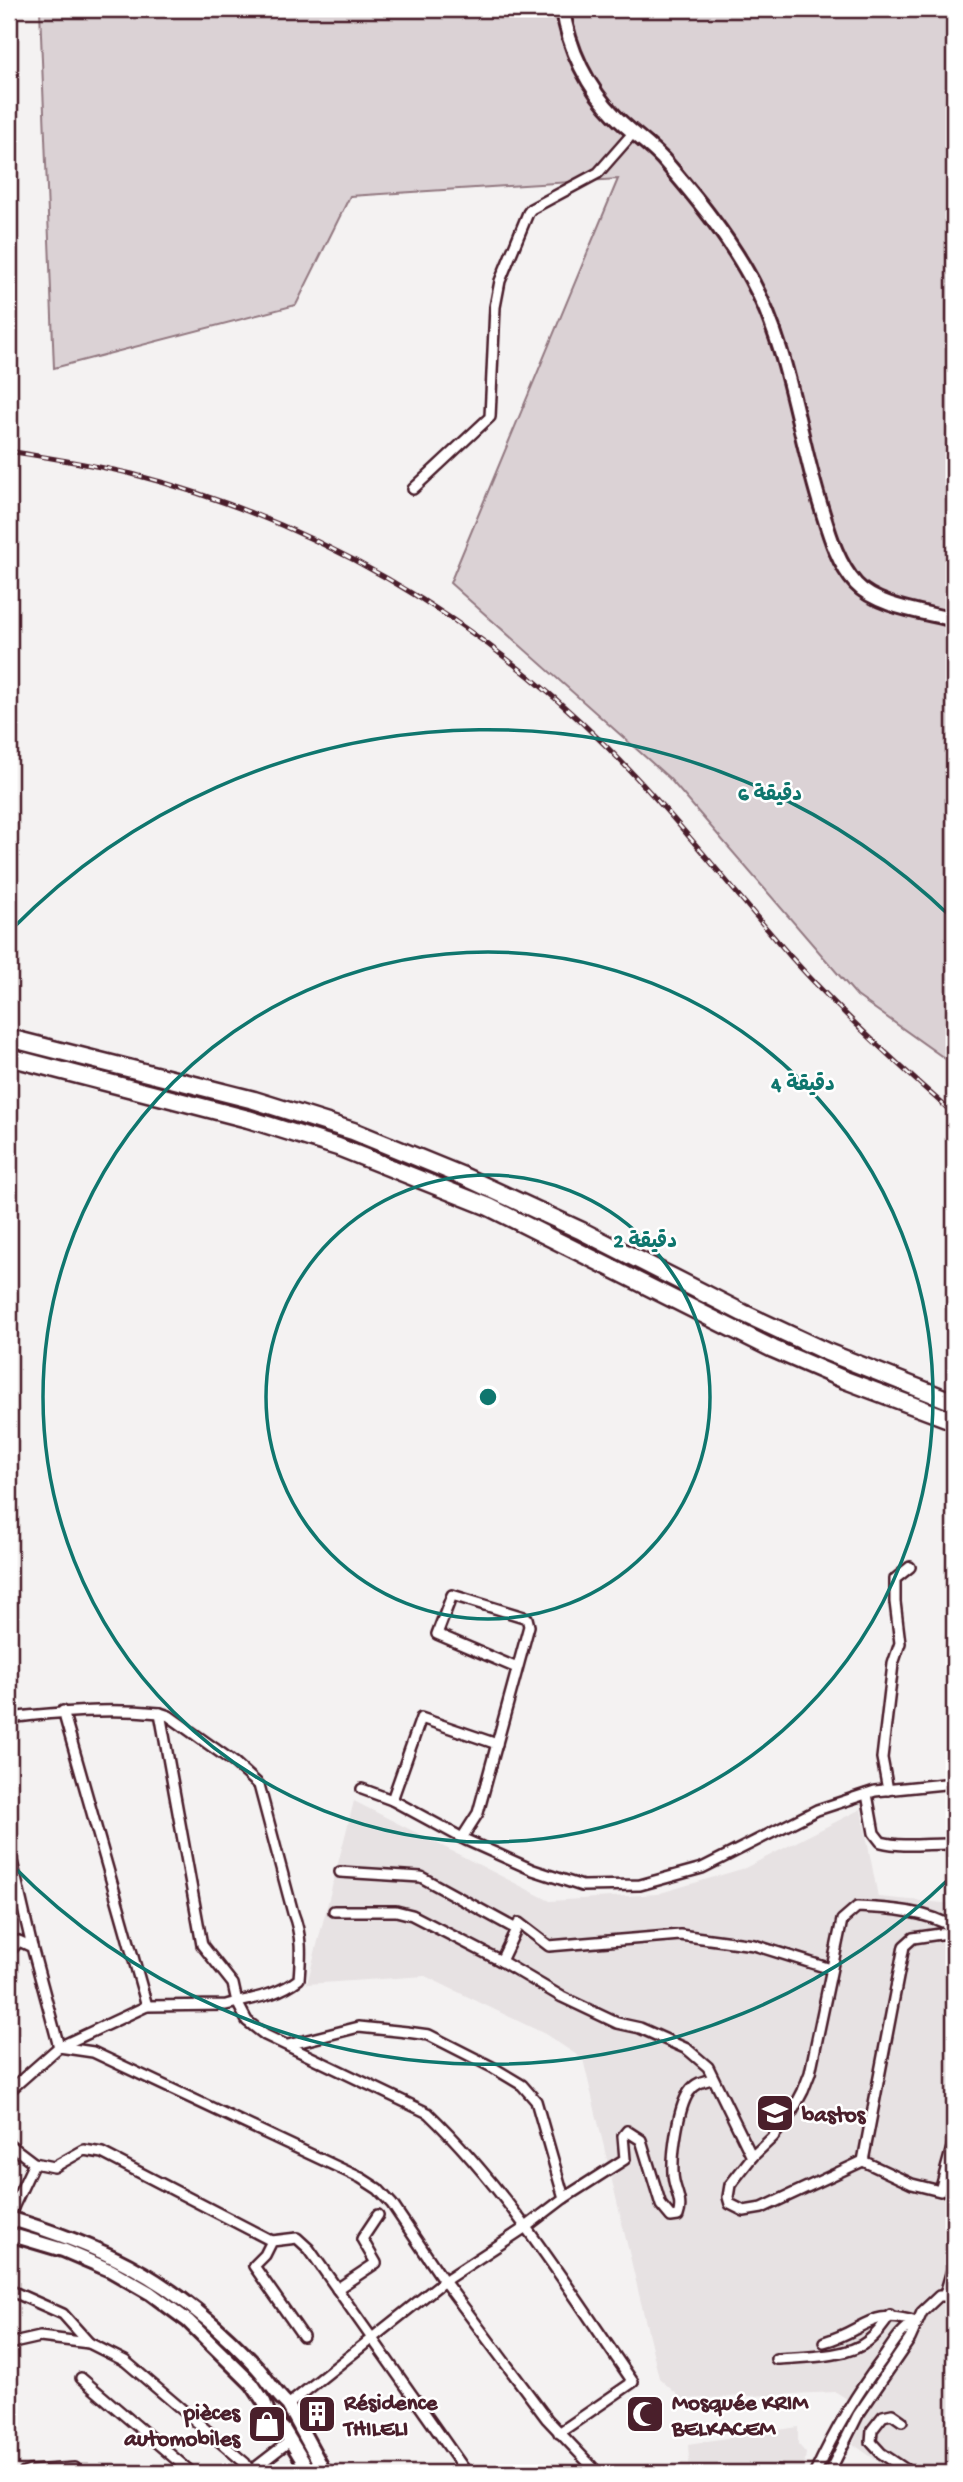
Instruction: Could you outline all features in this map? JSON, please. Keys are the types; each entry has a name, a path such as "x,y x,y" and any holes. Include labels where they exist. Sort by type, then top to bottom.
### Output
{"highway":[{"path":"9,1038 254,1100 353,1131 463,1176 582,1231 743,1313 827,1352 954,1402"},
{"path":"9,1057 248,1119 338,1147 489,1207 773,1349 845,1380 954,1421"}],"main road":[{"path":"563,9 575,52 595,92 662,158 720,231 756,289 772,322 788,373 813,480 839,558 857,585 890,605 954,621"},
{"path":"9,2217 65,2235 108,2253 157,2280 197,2310 262,2374 286,2405 325,2473"},
{"path":"9,2234 64,2250 110,2270 150,2293 188,2320 241,2370 268,2409 270,2417 277,2421 291,2440 310,2473"},
{"path":"268,2409 274,2401 286,2405"},
{"path":"277,2421 287,2417 286,2405"}],"street":[{"path":"413,489 490,417 495,307 500,281 528,213 598,173 634,132"},
{"path":"888,1790 882,1758 893,1664 900,1643 895,1579 910,1567"},
{"path":"463,1838 478,1813 529,1626 527,1618 452,1595 437,1634 517,1668"},
{"path":"9,1718 63,1711 129,1710 160,1713 169,1716 235,1763 259,1785 299,1930 302,1950 299,1979 283,1991 226,2004 147,2006 59,2047 9,2091"},
{"path":"63,1711 147,2006"},
{"path":"160,1713 202,1945 233,1984 237,2002 247,2021 265,2035 428,2113 526,2227 633,2382 559,2433"},
{"path":"392,1800 421,1718 497,1744"},
{"path":"362,1789 392,1800 463,1838 533,1870 582,1886 640,1885 702,1868 817,1810 867,1794 954,1783"},
{"path":"867,1794 874,1833 881,1842 904,1845 954,1844"},
{"path":"9,1849 59,2047"},
{"path":"340,1872 421,1877 516,1929"},
{"path":"863,2161 762,2208 744,2211 730,2204 730,2185 773,2137 792,2112 803,2091 810,2073 842,1920 858,1907 884,1908 934,1919 954,1930"},
{"path":"334,1911 396,1911 412,1915 617,2024 640,2028 687,2049 708,2067 752,2158"},
{"path":"501,1961 519,1923 549,1945 680,1935 709,1937 754,1945 831,1969"},
{"path":"863,2161 904,1946 913,1938 954,1930"},
{"path":"9,1952 19,1941 32,1947"},
{"path":"288,2045 359,2028 407,2032 429,2035 492,2067 522,2085 536,2101 564,2198"},
{"path":"59,2047 93,2052 338,2165 378,2189 392,2204 444,2281 559,2433 598,2473"},
{"path":"286,2405 444,2281 625,2159 623,2136 627,2131 641,2140 661,2205 671,2217 677,2216 681,2207 673,2175 680,2116 690,2091 699,2081 713,2079"},
{"path":"863,2161 912,2184 940,2191 954,2140"},
{"path":"9,2144 34,2163 54,2167 84,2150 102,2153 272,2241 297,2238 309,2249 467,2473"},
{"path":"9,2217 34,2163"},
{"path":"337,2289 376,2263 362,2239 378,2215"},
{"path":"272,2241 265,2255 254,2266 303,2336"},
{"path":"830,2473 858,2415 910,2339 916,2322 933,2299 950,2295 954,2263"},
{"path":"9,2290 64,2314 89,2343"},
{"path":"824,2342 848,2334 870,2320 890,2315 916,2322"},
{"path":"776,2359 829,2354 862,2346 877,2333 890,2315"},
{"path":"815,2473 833,2433 865,2381 901,2333 916,2322"},
{"path":"9,2344 40,2337 89,2343 125,2361 245,2463 251,2472 291,2440"},
{"path":"81,2378 192,2473"},
{"path":"902,2421 892,2414 883,2416 872,2430 871,2442 881,2453 911,2473"},
{"path":"24,2473 75,2468"}],"shaded area":[{"path":"40,9 954,9 954,1065 857,996 669,778 450,583 618,179 350,196 296,305 54,368"},
{"name":"bastos","path":"354,1801 550,1901 657,1894 745,1868 861,1809 878,1897 954,1904 954,2473 894,2473 853,2444 866,2411 836,2392 682,2399 659,2378 583,2059 545,2034 425,1976 307,1984"},
{"path":"798,2427 798,2444 806,2453 803,2473 690,2473 688,2444"}],"railway":[{"path":"9,451 132,474 263,518 326,546 388,579 446,615 503,656 607,747 678,824 810,978 870,1038 954,1114"}],"place":[{"name":"bastos","path":"775,2113"},
{"name":"Résidence THILELI","path":"317,2414"},
{"name":"Mosquée KRIM BELKACEM","path":"645,2414"},
{"name":"pièces automobiles","path":"267,2424"}]}
